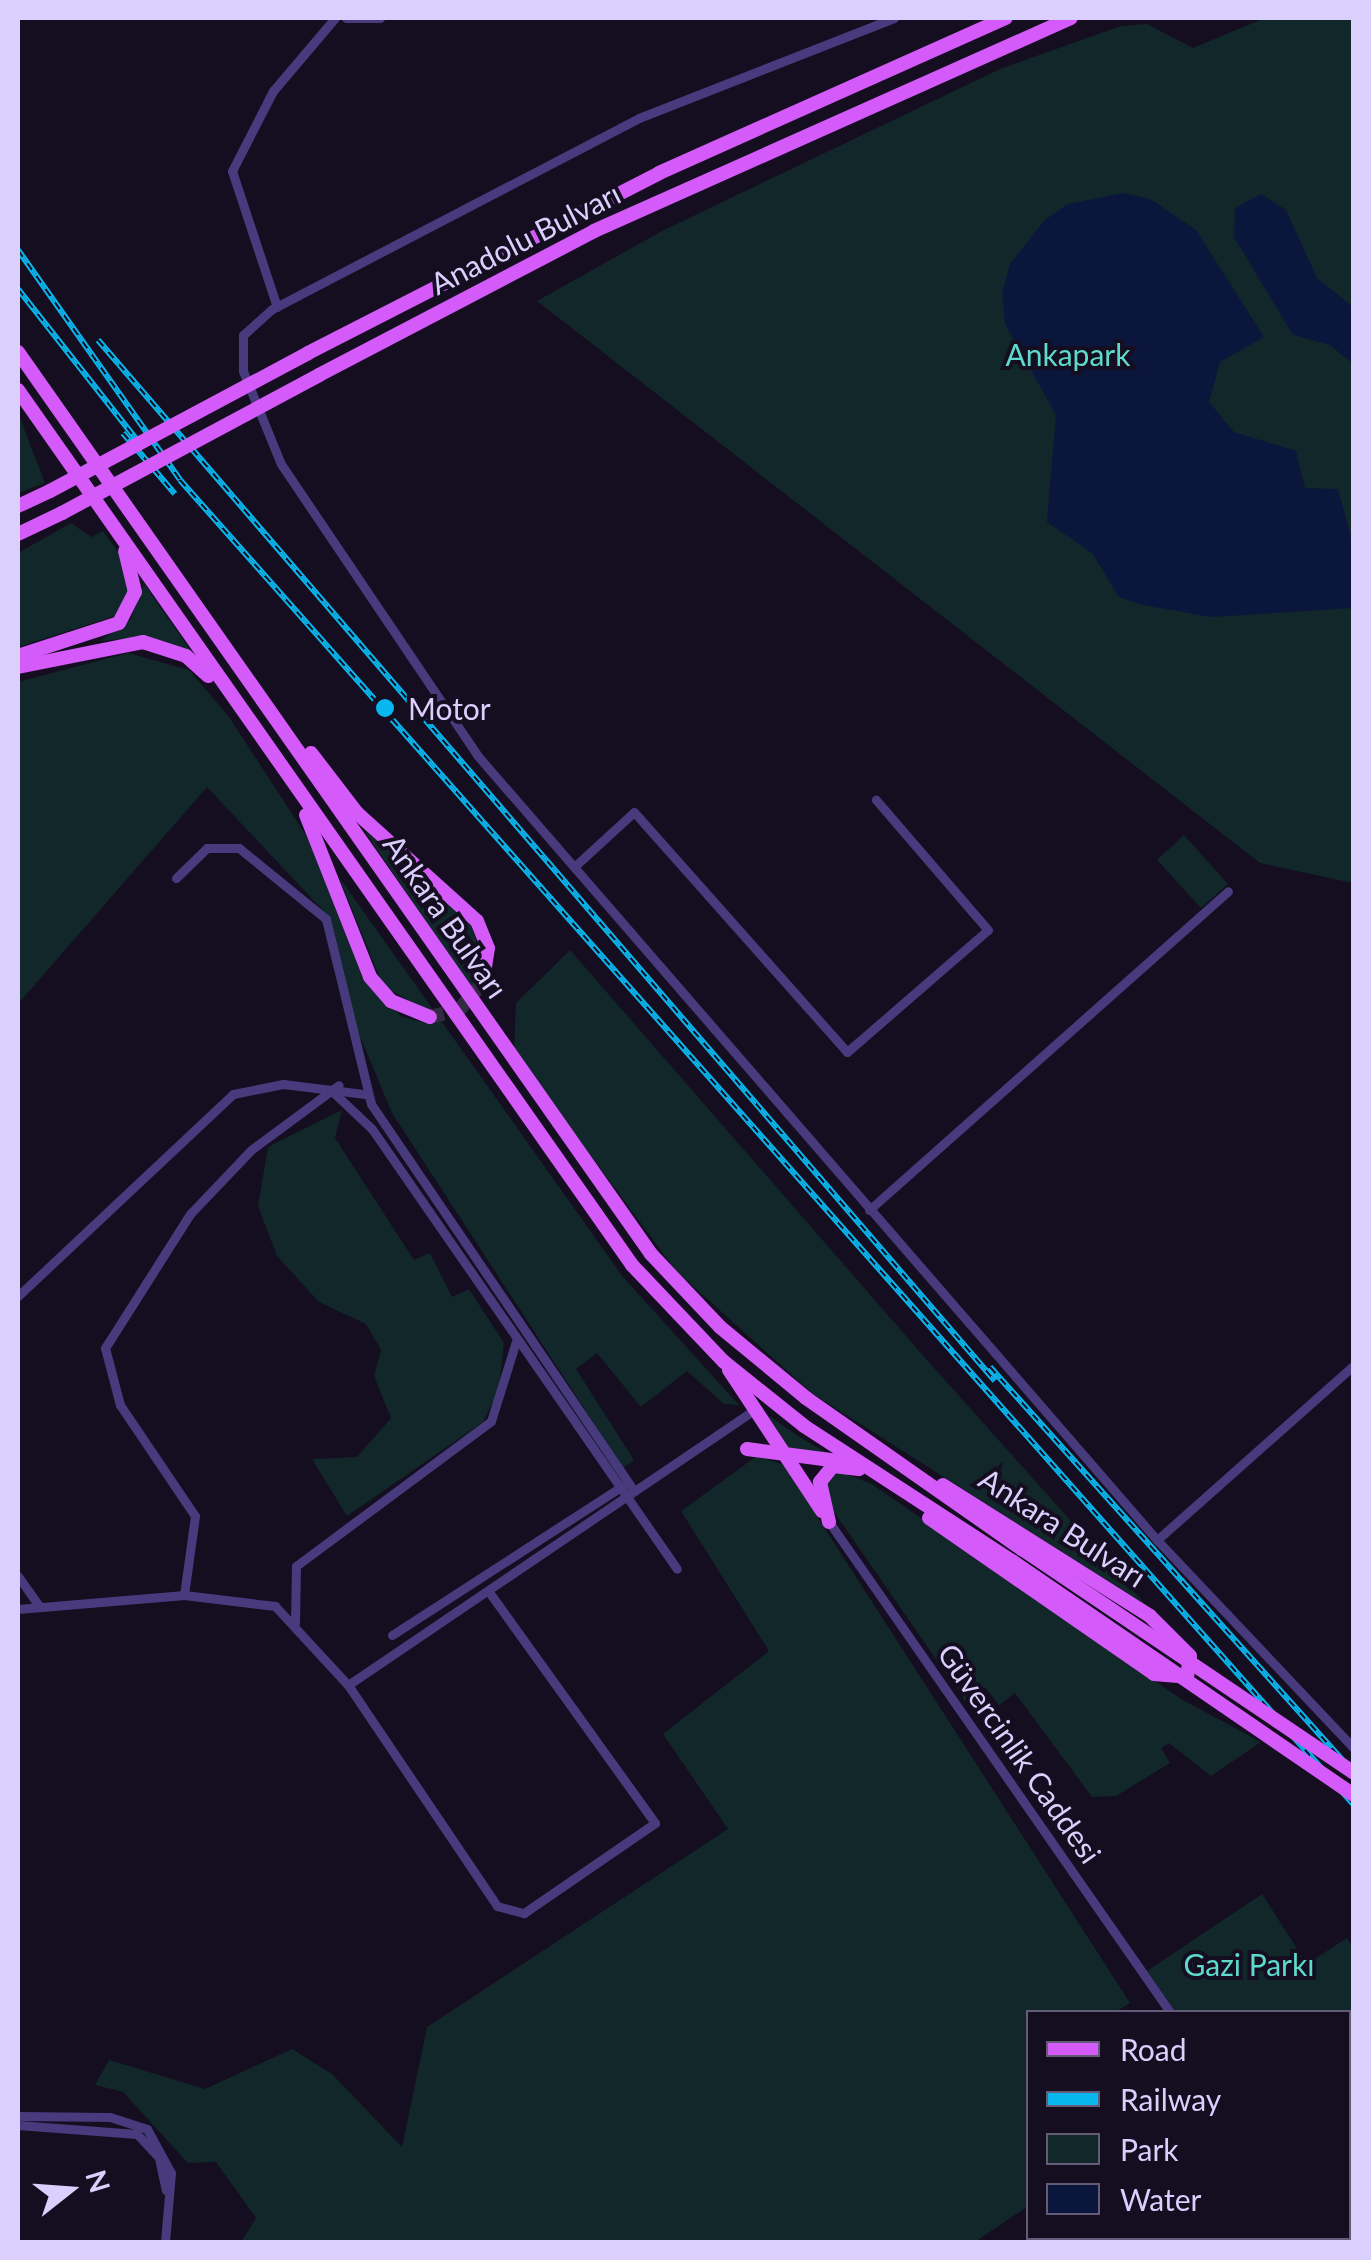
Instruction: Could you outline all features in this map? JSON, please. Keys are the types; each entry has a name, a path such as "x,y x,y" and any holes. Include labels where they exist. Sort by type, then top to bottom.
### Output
{"main road":[{"name":"Anadolu Bulvarı","path":"18,506 660,173 1006,18"},
{"name":"Anadolu Bulvarı","path":"20,534 318,374 628,216 1071,18"},
{"name":"Ankara Bulvarı","path":"18,352 651,1254 720,1328 1017,1555 1354,1794"},
{"name":"Ankara Bulvarı","path":"18,390 632,1265 723,1361 1154,1674 1187,1677 1190,1656 1150,1616 1009,1520 889,1456"},
{"path":"18,404 46,428"},
{"path":"18,656 102,634 126,614 135,581 118,532"},
{"path":"18,667 122,642 172,649 197,663 281,765 370,977 391,1001 430,1017"},
{"path":"236,662 357,813 477,920 488,948 482,984"},
{"path":"723,1361 829,1522"},
{"path":"747,1449 853,1465 891,1485"},
{"path":"829,1522 820,1482 833,1466 853,1465"},
{"name":"Ankara Bulvarı","path":"891,1485 1017,1555 1354,1773"}],"street":[{"path":"277,307 232,170 273,92 334,18"},
{"path":"346,18 380,18"},
{"path":"894,18 872,22 638,118 277,307 249,326 241,353 282,464 477,756 1157,1540 1354,1748"},
{"path":"574,867 634,812 847,1052 988,930 876,800"},
{"path":"176,878 207,848 238,848 326,920 367,1095 677,1568"},
{"path":"869,1210 1228,891"},
{"path":"18,1296 234,1094 336,1089 367,1095"},
{"path":"336,1089 372,1129 516,1341 626,1490"},
{"path":"184,1595 195,1516 120,1405 105,1348 190,1214 251,1150 336,1089"},
{"path":"294,1623 296,1566 490,1421 516,1341"},
{"path":"1157,1540 1354,1365"},
{"path":"392,1635 754,1410"},
{"path":"348,1685 488,1591 626,1490"},
{"name":"Güvercinlik Caddesi","path":"829,1522 1169,2010"},
{"path":"18,1576 40,1607"},
{"path":"18,1609 184,1595 275,1606 348,1685 497,1906 524,1913 654,1822 488,1591"},
{"path":"18,2116 110,2118 147,2130 165,2151 165,2242"},
{"path":"18,2125 137,2134 159,2158 168,2196"}],"green space":[{"name":"Ankapark","path":"1265,18 1353,18 1353,883 1260,863 537,301 662,231 1000,69 1121,26 1147,24 1193,48"},
{"path":"18,413 45,483 18,493"},
{"path":"71,523 91,537 103,531 123,559 129,590 118,615 18,647 18,553"},
{"path":"144,584 191,651 149,637 100,641 131,619"},
{"path":"128,653 189,670 229,717 315,849 367,983 402,1017 431,1024 429,1012 383,986 339,877 623,1277 739,1405 724,1404 687,1371 641,1407 597,1353 576,1369 634,1460 623,1468 392,1113 356,1027 331,919 207,787 18,1004 18,682"},
{"path":"363,829 468,916 484,964 471,987"},
{"path":"1184,835 1228,884 1201,908 1157,860"},
{"path":"570,950 1146,1605 813,1394 677,1272 514,1052 516,1003"},
{"path":"342,1110 335,1138 414,1260 430,1253 452,1297 469,1289 504,1343 499,1389 483,1422 347,1516 312,1459 357,1457 391,1418 374,1376 381,1350 366,1324 319,1302 277,1256 258,1206 268,1147"},
{"path":"768,1415 798,1436 830,1455 789,1450"},
{"path":"757,1456 784,1465 1130,2003 1118,2010 1026,2010 1026,2207 975,2242 241,2242 256,2218 216,2162 188,2163 123,2092 95,2085 109,2060 205,2089 292,2049 332,2074 402,2147 427,2027 728,1829 663,1734 769,1651 681,1511"},
{"path":"838,1471 872,1484 1181,1699 1261,1742 1211,1776 1169,1743 1161,1748 1170,1763 1116,1796 1092,1797 1015,1693 999,1705 985,1687 965,1701 825,1499 825,1482"},
{"name":"Gazi Parkı","path":"1262,1894 1307,1964 1347,1938 1353,1948 1353,2242 1342,2240 1351,2240 1351,2010 1175,2010 1147,1971"}],"water":[{"path":"1123,193 1150,199 1196,230 1264,337 1220,362 1209,402 1234,432 1296,451 1305,488 1338,489 1353,545 1353,608 1212,617 1142,605 1119,597 1092,553 1047,522 1056,415 1005,324 1002,293 1010,264 1045,220 1068,204"},
{"path":"1261,194 1286,210 1317,278 1353,307 1353,364 1330,345 1293,335 1234,237 1235,208"}],"tunnel":[{"path":"430,1017 459,1010 482,984"}],"railway":[{"path":"18,250 180,480 1354,1805"},
{"path":"18,289 137,440"},
{"path":"98,340 995,1381"},
{"path":"123,433 175,494"},
{"path":"990,1367 1354,1773"}],"place":[{"name":"Motor","path":"385,708"}]}
